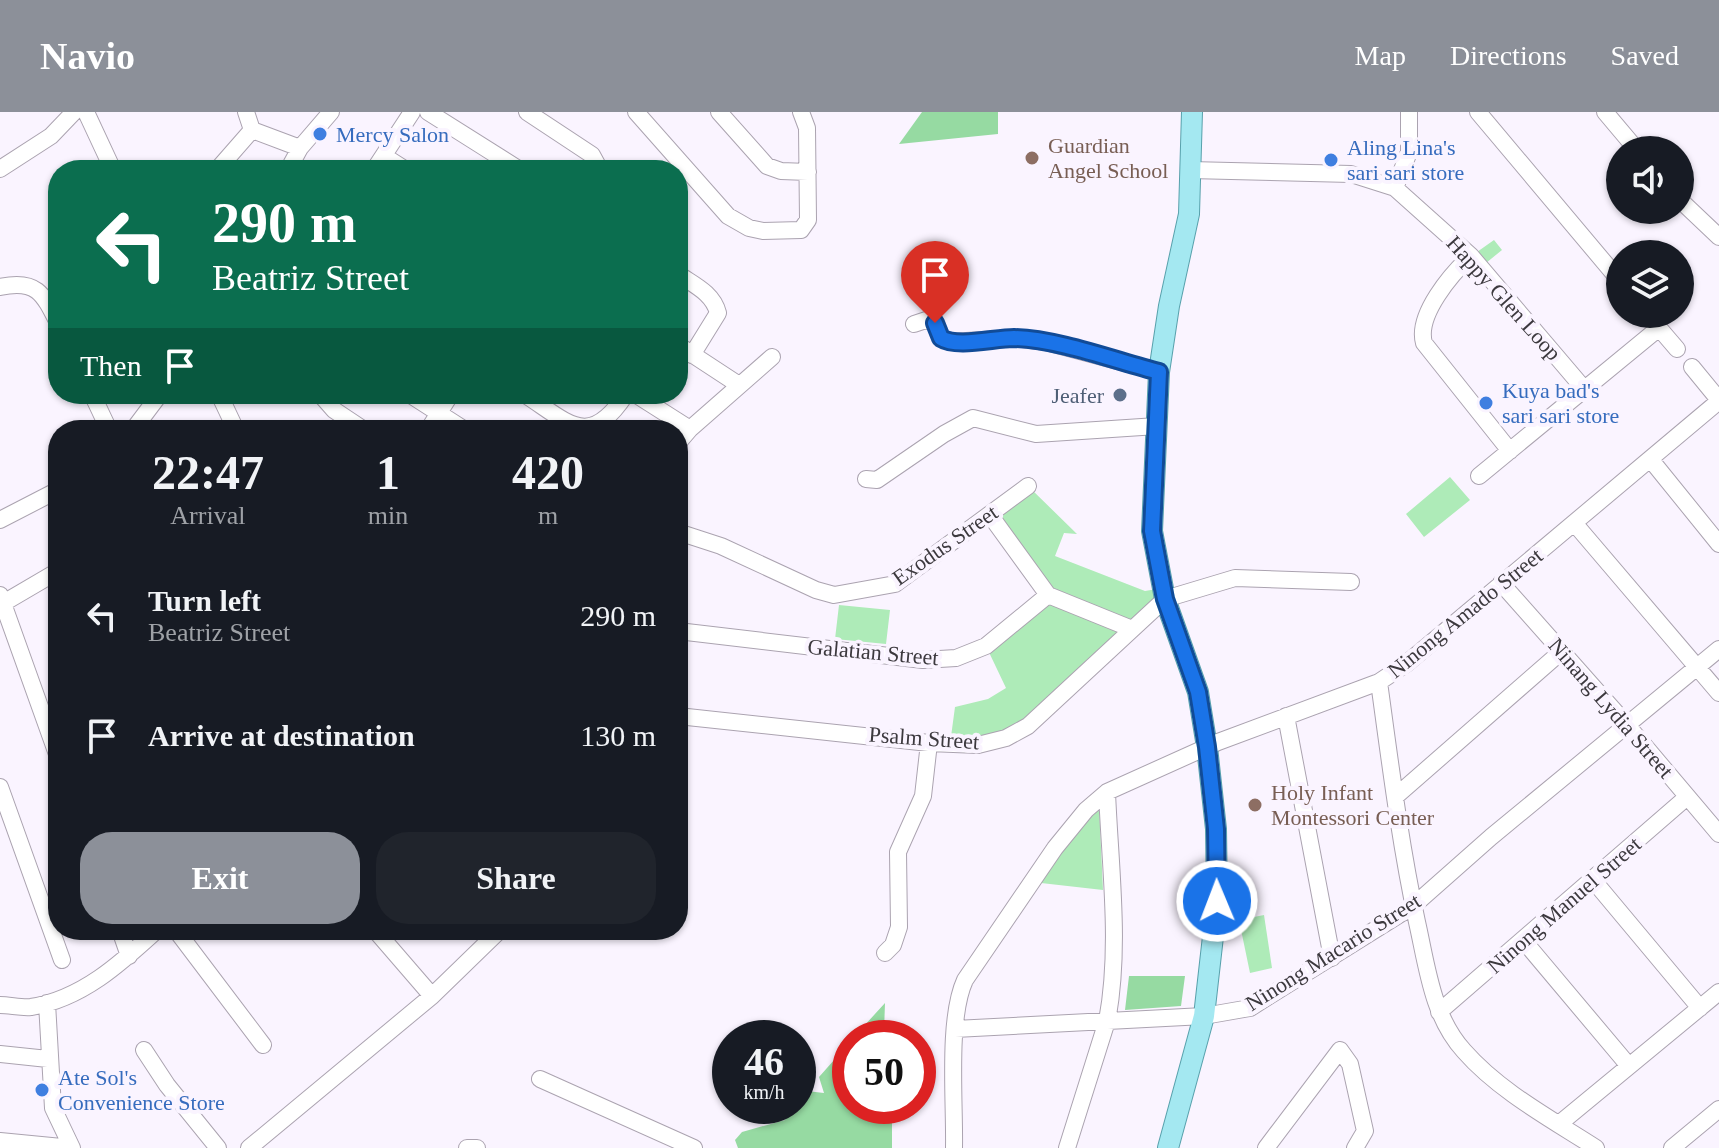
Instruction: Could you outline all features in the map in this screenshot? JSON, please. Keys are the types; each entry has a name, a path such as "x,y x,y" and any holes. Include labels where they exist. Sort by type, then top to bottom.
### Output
{"main road":[{"path":"1168,1148 1204,1016 1217,901 1216,829 1198,692 1165,599 1152,531 1159,372 1169,306 1189,214 1192,112"}],"street":[{"path":"0,169 51,136 74,112"},
{"path":"86,112 108,160"},
{"path":"246,112 252,130 288,160"},
{"path":"294,160 331,112"},
{"path":"381,160 412,112"},
{"path":"428,112 504,160"},
{"path":"527,112 592,155 595,160"},
{"path":"636,112 678,160"},
{"path":"719,112 767,166 781,171 808,172"},
{"path":"688,171 722,210 738,223 749,228 781,232 796,232 805,228 808,220 807,128 801,112"},
{"path":"1395,188 1409,152 1409,112"},
{"path":"1478,112 1606,264"},
{"path":"1605,112 1625,136"},
{"path":"226,160 252,130"},
{"name":"Happy Glen Loop","path":"1190,170 1351,174 1395,188 1471,256 1585,390"},
{"path":"1694,213 1719,237"},
{"path":"1471,256 1451,273 1425,319 1421,334 1424,343 1510,451"},
{"path":"688,281 716,302 718,313 688,347"},
{"path":"0,287 15,283 29,284 39,291 48,306"},
{"path":"914,324 926,320 935,323 941,338 950,342 1015,338 1046,342 1159,372"},
{"path":"1479,476 1659,328 1677,349"},
{"path":"688,352 739,385"},
{"path":"688,431 772,357"},
{"path":"1692,367 1719,400"},
{"name":"Ninong Amado Street","path":"954,1148 958,995 965,980 1055,848 1086,810 1107,792 1207,747 1379,682 1406,664 1575,524 1719,400"},
{"path":"329,404 349,420"},
{"path":"424,404 449,420"},
{"path":"434,420 444,404"},
{"path":"540,404 565,420"},
{"path":"605,420 618,404"},
{"path":"651,404 676,420"},
{"path":"866,479 877,480 973,418 1036,434 1157,426"},
{"path":"1651,460 1719,544"},
{"name":"Exodus Street","path":"688,535 721,546 816,590 834,595 895,584 1028,486"},
{"path":"0,520 48,495"},
{"path":"990,515 1048,595 1132,629"},
{"path":"1575,524 1719,693"},
{"path":"48,576 1,601 48,730"},
{"path":"1165,599 1235,578 1351,582"},
{"name":"Ninang Lydia Street","path":"1501,583 1719,834"},
{"name":"Galatian Street","path":"688,632 923,660 956,658 986,646 1048,595"},
{"name":"Psalm Street","path":"688,717 929,743 978,745 1006,738 1028,726 1165,599"},
{"name":"Ninong Macario Street","path":"955,1029 1204,1016 1250,1008 1413,906 1491,837 1719,649"},
{"path":"1395,797 1562,651"},
{"path":"1379,682 1413,906 1439,1012 1465,1053 1493,1078 1596,1148"},
{"path":"1286,716 1332,958"},
{"path":"885,953 893,945 899,927 898,852 923,796 929,743"},
{"path":"0,787 48,921"},
{"path":"1067,1148 1107,1021 1113,961 1107,792"},
{"name":"Ninong Manuel Street","path":"1439,1012 1687,797"},
{"path":"1593,880 1700,1008"},
{"path":"55,940 62,960"},
{"path":"123,940 129,956"},
{"path":"1,1001 28,1008 47,1003 108,973 146,940"},
{"path":"184,940 263,1045"},
{"path":"384,940 432,996"},
{"path":"249,1148 432,996 490,940"},
{"path":"1523,940 1629,1066"},
{"path":"1559,1124 1719,992"},
{"path":"47,1003 53,1108 72,1148"},
{"path":"144,1050 167,1085 218,1148"},
{"path":"1266,1148 1340,1050 1350,1064 1365,1131 1355,1148"},
{"path":"0,1054 48,1059"},
{"path":"540,1079 676,1145 694,1148"},
{"path":"1672,1148 1719,1109"},
{"path":"0,1141 72,1148"},
{"path":"467,1148 477,1148"}],"green space":[{"path":"922,112 998,112 998,134 899,144"},
{"path":"1494,240 1502,250 1486,263 1477,252"},
{"path":"1450,477 1470,500 1424,537 1406,514"},
{"path":"1028,486 1077,534 1064,533 1055,556 1145,591 1163,588 1165,599 1028,726 950,744 955,707 988,699 1006,688 986,646 1048,595 990,515"},
{"path":"839,605 890,610 886,644 835,639"},
{"path":"1099,805 1103,890 1041,883 1059,855"},
{"path":"1264,915 1272,968 1250,973 1239,920"},
{"path":"1129,976 1185,976 1181,1006 1125,1010"},
{"path":"885,1003 884,1020 869,1020"},
{"path":"832,1062 832,1124 892,1124 892,1148 738,1148 735,1140 742,1132 771,1124 816,1124 816,1092 824,1093 819,1077"}],"place":[{"name":"Mercy Salon","path":"320,134"},
{"name":"Guardian Angel School","path":"1032,158"},
{"name":"Aling Lina's sari sari store","path":"1331,160"},
{"name":"Jeafer","path":"1120,395"},
{"name":"Kuya bad's sari sari store","path":"1486,403"},
{"name":"Holy Infant Montessori Center","path":"1255,805"},
{"name":"Ate Sol's Convenience Store","path":"42,1090"}],"route":[{"path":"935,323 938,334 945,341 959,343 1015,338 1046,342 1159,372 1152,531 1165,599 1198,692 1216,829 1217,901"}]}
